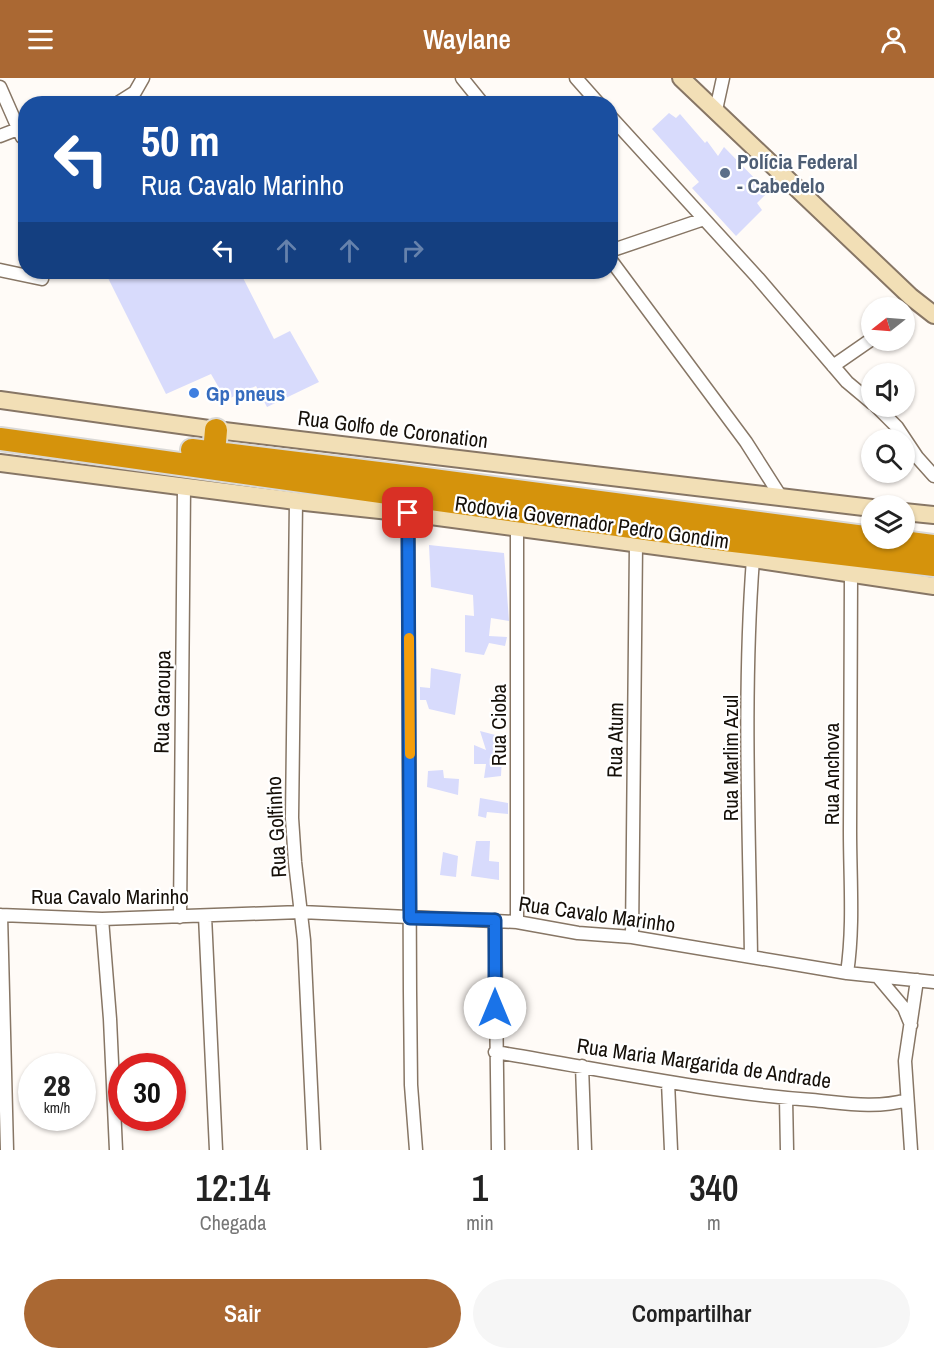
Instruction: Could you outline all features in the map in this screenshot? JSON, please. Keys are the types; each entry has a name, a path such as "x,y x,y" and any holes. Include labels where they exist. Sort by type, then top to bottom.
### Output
{"highway":[{"name":"Rodovia Governador Pedro Gondim","path":"0,426 215,442 395,475 934,546"},
{"name":"Rodovia Governador Pedro Gondim","path":"0,439 725,540 934,565"}],"street":[{"path":"129,96 135,92 143,78"},
{"path":"462,78 477,96"},
{"path":"576,78 592,96"},
{"path":"681,78 716,110 902,297"},
{"path":"716,110 723,78"},
{"path":"0,87 18,129 0,136"},
{"path":"618,125 758,278 847,382 861,394"},
{"path":"618,248 704,219"},
{"path":"0,270 18,274"},
{"path":"618,270 747,442 781,497"},
{"path":"915,306 934,315"},
{"path":"833,366 861,347"},
{"name":"Rua Golfo de Coronation","path":"0,400 215,442 861,507"},
{"path":"887,417 934,476"},
{"path":"0,463 408,513 753,559 934,586"},
{"name":"Rua Garoupa","path":"180,917 184,487"},
{"name":"Rua Golfinho","path":"296,501 292,818 304,940 314,1150"},
{"path":"915,512 932,512"},
{"path":"408,513 411,1085 416,1150"},
{"name":"Rua Cioba","path":"517,528 517,921"},
{"name":"Rua Atum","path":"632,937 636,544"},
{"name":"Rua Marlim Azul","path":"751,956 748,742 749,608 753,559"},
{"name":"Rua Anchova","path":"847,973 851,947 852,898 850,837 851,575"},
{"name":"Rua Cavalo Marinho","path":"1,915 102,919 301,912 517,921 578,933 632,937 847,973 934,982"},
{"path":"1,915 7,1150"},
{"path":"205,916 216,1150"},
{"path":"102,919 110,1019 116,1150"},
{"path":"495,920 498,1150"},
{"path":"878,976 904,1008 911,1026"},
{"path":"911,1150 905,1061 917,980"},
{"name":"Rua Maria Margarida de Andrade","path":"495,1052 669,1082 786,1098 873,1105 893,1104 907,1100"},
{"path":"582,1066 585,1150"},
{"path":"669,1082 670,1150"},
{"path":"786,1098 787,1150"}],"building":[{"name":"Polícia Federal - Cabedelo","path":"669,113 676,118 680,114 705,143 707,141 718,156 724,147 768,192 757,203 762,210 736,236 692,188 699,182 652,129"},
{"path":"108,279 244,279 274,339 290,331 319,382 267,407 256,386 226,400 211,374 166,394"},
{"path":"429,545 504,553 509,621 491,618 489,636 507,637 505,646 489,643 484,655 465,652 465,615 474,616 473,595 431,587"},
{"path":"431,668 461,674 455,715 429,709 426,700 420,700 420,687 430,688"},
{"path":"480,731 503,737 501,776 484,778 486,764 474,764 474,745 486,750"},
{"path":"443,770 444,778 459,779 458,795 427,787 428,771"},
{"path":"480,798 508,803 508,814 487,812 486,818 478,816"},
{"path":"476,841 490,841 489,861 499,862 499,880 471,876"},
{"path":"443,852 458,856 456,877 440,875"}],"slow traffic":[{"path":"409,638 410,754"}],"place":[{"name":"Polícia Federal - Cabedelo","path":"725,173"},
{"name":"Gp pneus","path":"194,393"}],"route":[{"path":"408,513 410,918 495,920 495,1008"}]}
